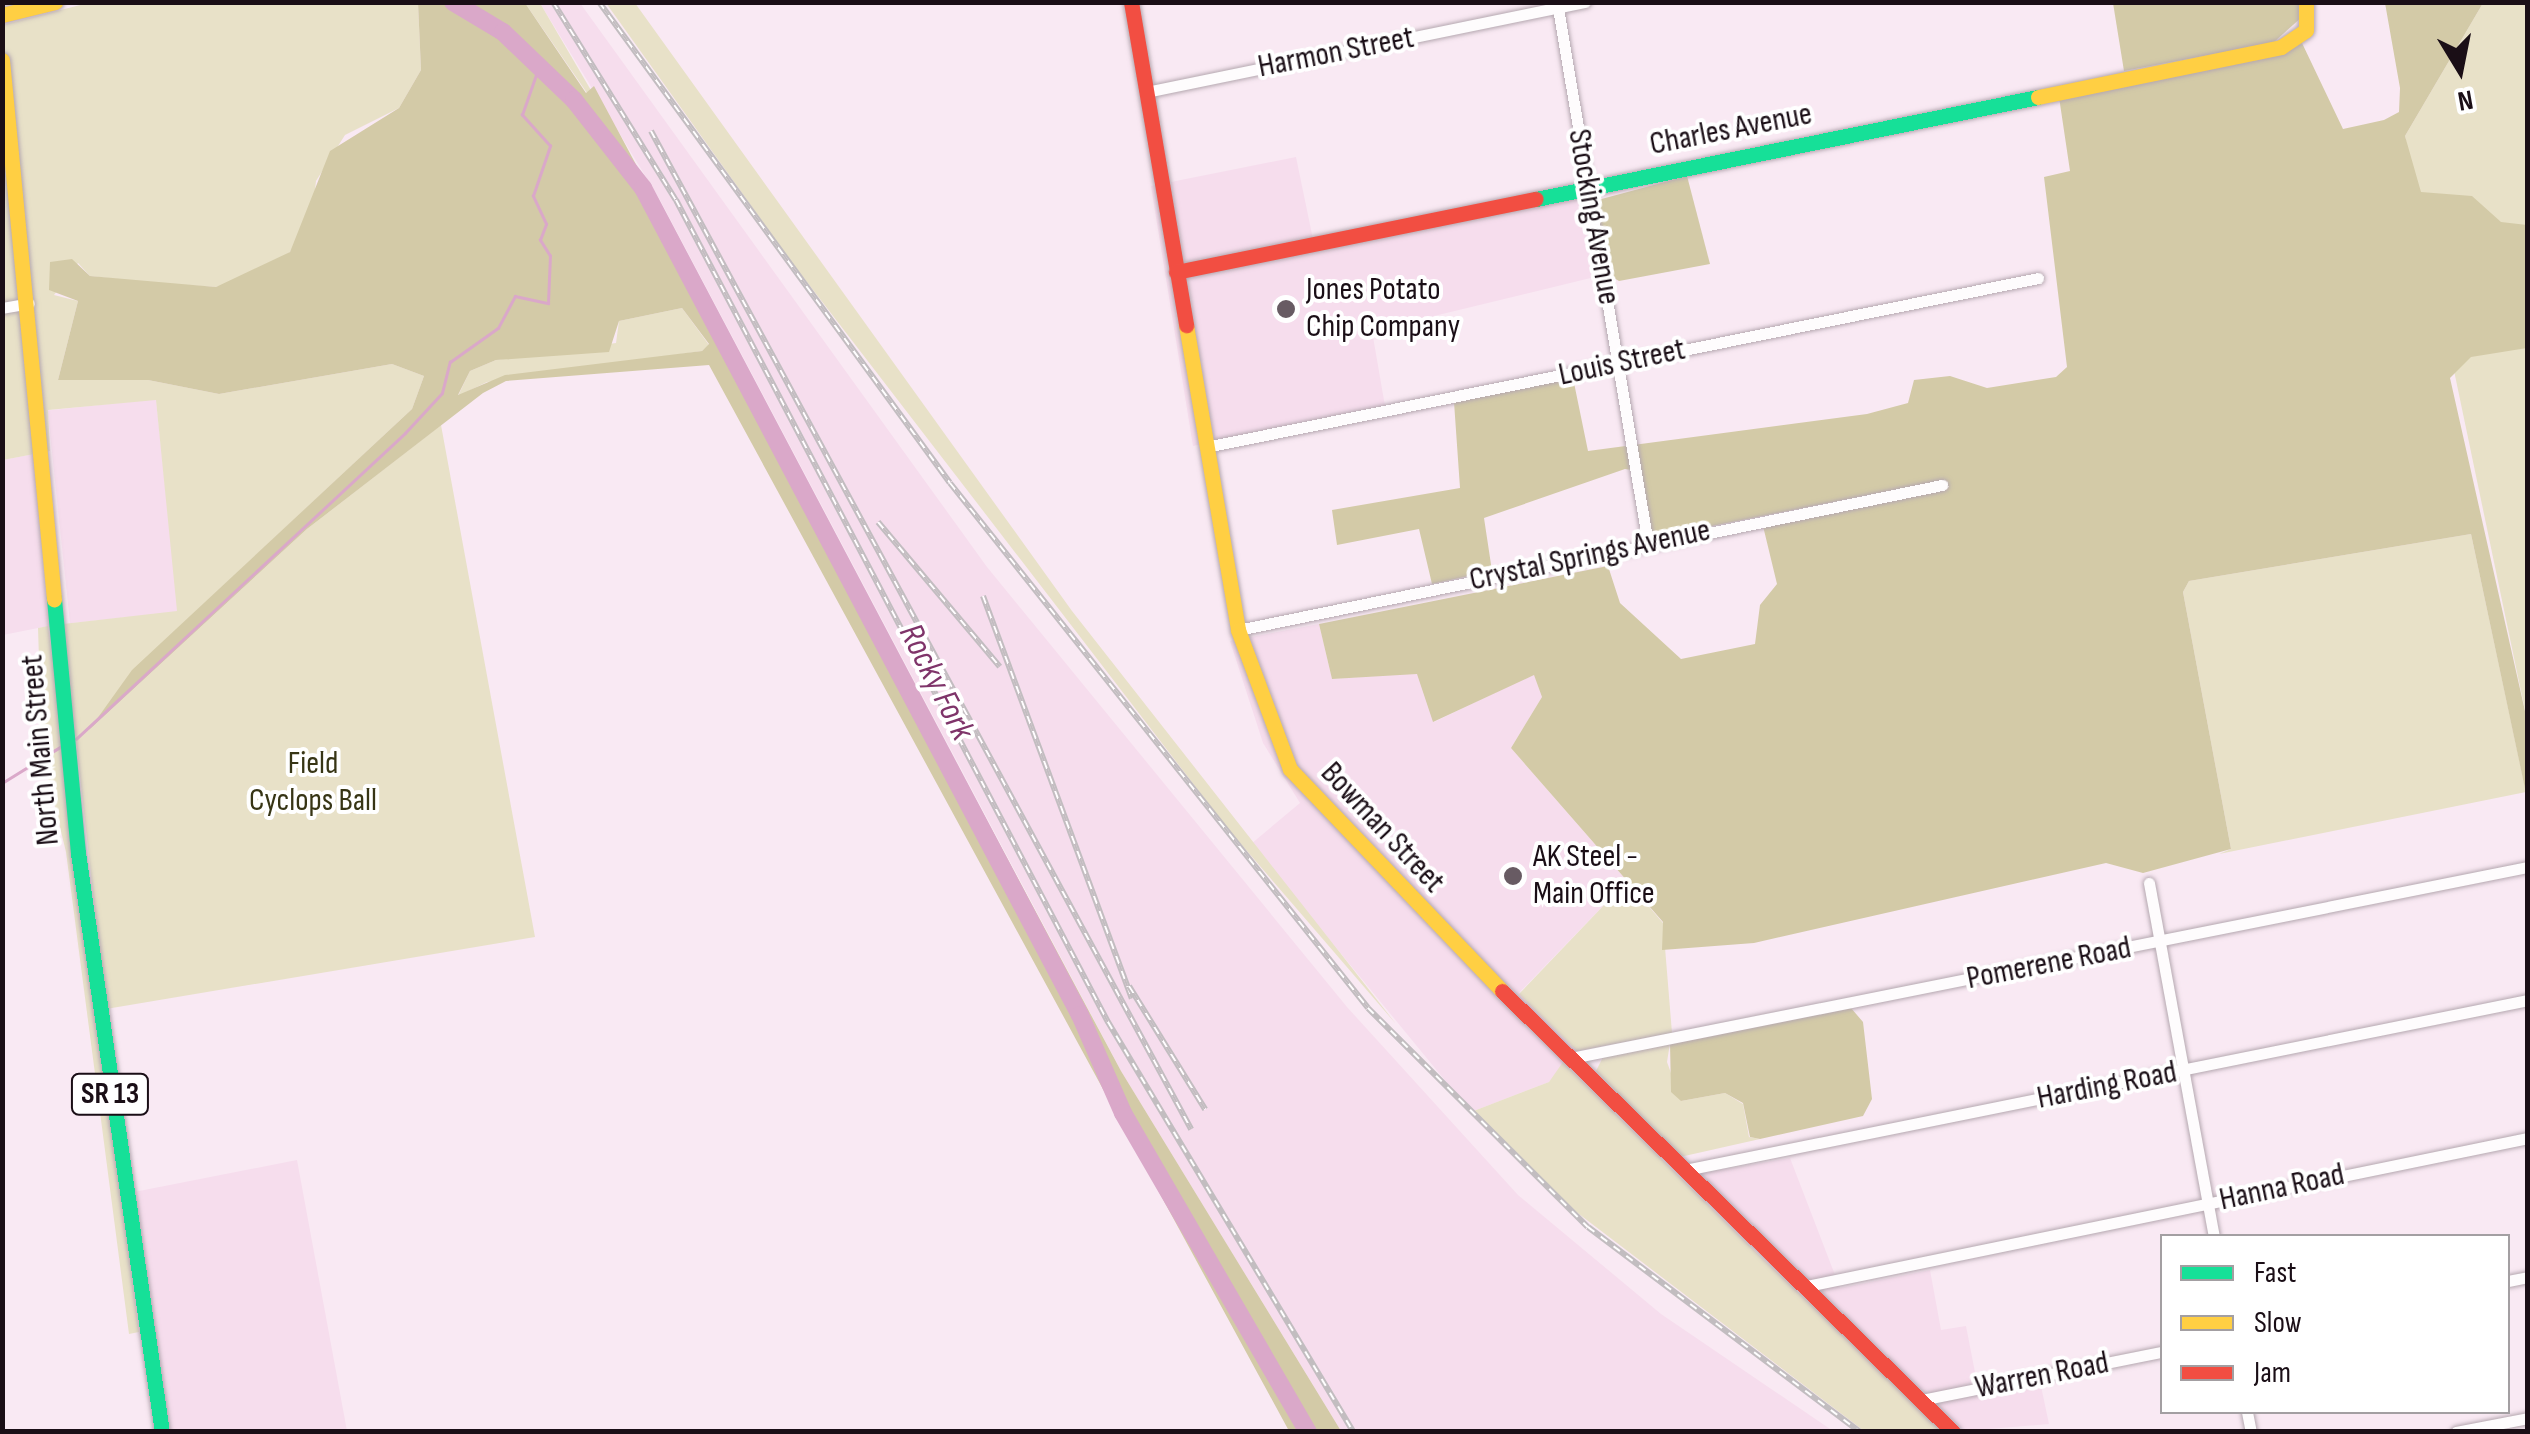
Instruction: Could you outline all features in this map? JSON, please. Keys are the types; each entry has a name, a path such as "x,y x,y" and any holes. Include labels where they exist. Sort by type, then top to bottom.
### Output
{"main road":[{"path":"2,7 22,2"},
{"path":"2,16 55,2"},
{"name":"Bowman Street","path":"1131,2 1238,630 1263,712 1308,795 1570,1058 1954,1432"},
{"name":"Charles Avenue","path":"1176,272 2295,40 2308,24 2306,2"},
{"name":"North Main Street","path":"2,60 14,210 29,303 68,755 162,1432"},
{"path":"2,222 14,210"}],"street":[{"name":"Harmon Street","path":"1146,92 1585,2"},
{"name":"Stocking Avenue","path":"1558,8 1648,544"},
{"name":"Louis Street","path":"1206,447 2038,278"},
{"path":"2,308 29,303"},
{"name":"Crystal Springs Avenue","path":"1238,630 1942,485"},
{"name":"Pomerene Road","path":"1570,1058 2528,866"},
{"path":"2149,883 2214,1234"},
{"name":"Harding Road","path":"1685,1170 2528,1000"},
{"name":"Hanna Road","path":"1802,1286 2528,1138"},
{"name":"Warren Road","path":"1921,1400 2160,1352"},
{"path":"2456,1432 2528,1418"}],"shaded area":[{"path":"418,3 525,3 586,93 594,86 1121,1071 1341,1431 1289,1431 709,365 506,381 483,393 307,529 89,730 132,670 412,409 424,376 392,364 219,394 148,380 58,380 78,301 49,290 50,262 72,259 90,276 216,287 290,252 330,151 399,108 421,70","holes":["682,308 709,344 702,351 505,375 458,395 470,371 496,360 609,352 619,321"]},
{"path":"540,3 580,3 987,567 1347,1007 1518,1195 1661,1314 1833,1431 1341,1431 1121,1071 660,200"},
{"path":"2113,3 2300,3 2302,17 2273,43 2124,71"},
{"path":"2385,3 2483,3 2405,136 2421,192 2472,196 2501,222 2527,225 2527,348 2471,357 2450,378 2527,720 2527,798 2471,534 2189,581 2183,592 2231,849 2143,873 2106,863 1754,943 1662,950 1663,922 1511,748 1542,697 1534,675 1433,722 1417,674 1332,679 1319,624 1608,566 1620,603 1681,659 1755,644 1760,605 1777,584 1763,526 1946,490 1944,480 1652,538 1637,471 1625,469 1484,518 1492,571 1432,584 1419,529 1337,545 1332,510 1460,488 1454,402 1573,378 1588,451 1867,414 1908,403 1914,380 1950,376 1987,388 2056,377 2067,367 2044,177 2070,171 2059,97 2302,43 2343,129 2384,120 2399,112 2400,88"},
{"path":"1296,157 1315,249 1593,192 1607,274 1372,331 1385,406 1193,446 1151,186"},
{"path":"1687,176 1710,264 1619,281 1607,274 1594,201"},
{"path":"156,399 178,612 70,623 48,410"},
{"path":"34,454 48,626 3,635 3,460"},
{"path":"1319,624 1332,679 1418,673 1434,722 1534,674 1542,697 1511,748 1627,881 1519,993 1577,1051 1549,1082 1471,1112 1251,844 1300,803 1263,743 1230,641"},
{"path":"1851,1008 1863,1022 1872,1099 1863,1116 1760,1139 1750,1137 1743,1103 1725,1093 1681,1101 1671,1092 1670,1043"},
{"path":"1790,1158 1840,1288 1930,1270 1941,1330 1966,1326 1980,1398 2041,1386 2049,1424 1964,1431 1698,1174"},
{"path":"297,1160 347,1431 169,1431 129,1193"}],"green space":[{"name":"Field Cyclops Ball","path":"92,2 418,3 421,70 399,108 345,135 316,181 312,216 290,252 256,275 216,287 154,283 90,276 78,263 54,295 78,301 58,380 148,380 219,394 392,364 424,376 412,409 164,641 89,730 307,529 441,425 535,937 106,1009 63,624 177,611 156,400 48,410 50,451 3,460 2,25"},
{"path":"525,3 540,3 592,92 587,93"},
{"path":"606,3 635,3 1072,611 1396,1024 1228,829 790,260"},
{"path":"2483,3 2527,3 2527,720 2405,136"},
{"path":"682,308 709,345 702,351 487,382 458,396 470,371 496,360 616,343 619,321"},
{"path":"2471,534 2526,792 2219,854 2231,849 2183,592 2189,581"},
{"path":"48,626 139,1332 129,1334 66,852 42,753 38,628"},
{"path":"1627,881 1663,923 1672,1033 1577,1051 1519,994"},
{"path":"1670,1043 1667,1062 1681,1101 1725,1093 1743,1104 1749,1137 1760,1139 1680,1157 1596,1071 1603,1057"},
{"path":"1563,1062 1945,1431 1864,1431 1575,1211 1471,1112 1549,1082"}],"waterway":[{"name":"Rocky Fork","path":"453,2 503,32 574,100 643,188 1080,1015 1123,1113 1308,1432"},
{"path":"76,739 405,433 442,393 450,362 498,328 515,296 548,303 550,256 540,240 546,224 533,196 550,146 522,115 537,72"},
{"path":"2,783 60,747"}],"railway":[{"path":"553,2 676,200 1108,1022 1353,1432"},
{"path":"599,2 950,483 1368,1008 1588,1227 1860,1432"},
{"path":"651,131 1191,1129"},
{"path":"878,522 1000,667"},
{"path":"983,596 1132,998"},
{"path":"1129,986 1205,1109"}],"traffic: fast":[{"path":"1536,199 2038,97"},
{"path":"54,599 78,853 162,1432"}],"traffic: slow":[{"path":"2,15 55,2"},
{"path":"2038,97 2281,47 2306,30 2306,2"},
{"path":"2,60 54,599"},
{"path":"1186,325 1238,630 1290,769 1502,991"}],"traffic: jam":[{"path":"1131,2 1186,325"},
{"path":"1176,272 1536,199"},
{"path":"1502,991 1953,1432"}],"place":[{"name":"Jones Potato Chip Company","path":"1286,309"},
{"name":"AK Steel - Main Office","path":"1513,876"}]}
